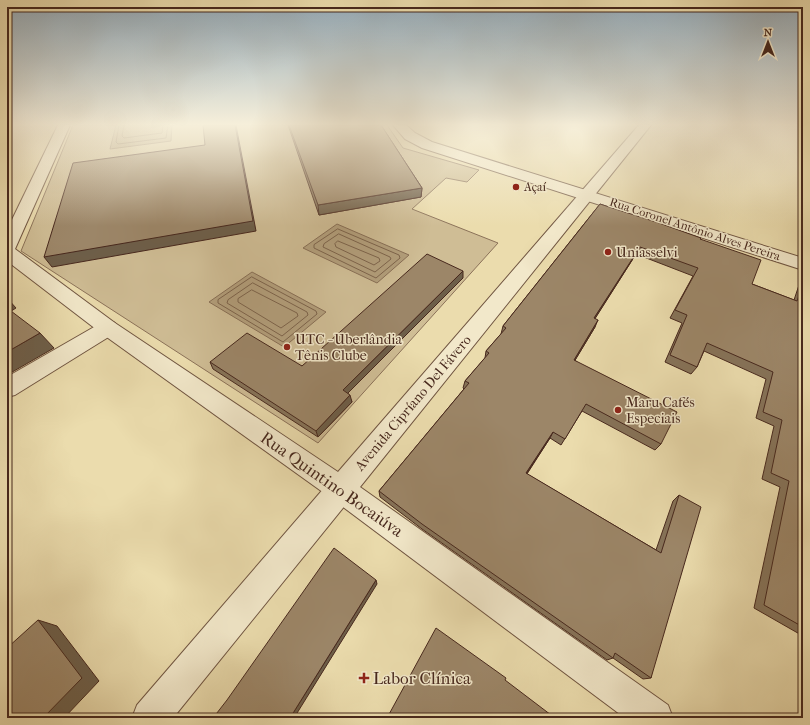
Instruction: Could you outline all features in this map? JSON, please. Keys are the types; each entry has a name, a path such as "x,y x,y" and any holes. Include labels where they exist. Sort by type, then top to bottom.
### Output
{"street":[{"path":"7,248 49,159"},
{"name":"Rua Coronel Antônio Alves Pereira","path":"472,159 587,194 803,264"},
{"name":"Avenida Cipríano Del Fávero","path":"150,718 617,159"},
{"path":"7,223 23,216"},
{"name":"Rua Quintino Bocaiúva","path":"7,252 108,328 341,489 655,718"},
{"path":"7,388 108,328"}],"shaded area":[{"name":"UTC - Uberlândia Tênis Clube","path":"59,159 440,159 479,170 467,182 446,178 412,209 498,243 318,443 21,251"}],"water":[{"path":"337,224 409,255 377,283 303,248"},
{"path":"252,272 326,312 284,347 209,302"}],"building":[{"path":"104,159 241,159 253,221 44,257 73,163"},
{"path":"301,159 403,159 422,188 318,205"},
{"path":"600,204 659,223 761,260 752,284 797,301 803,285 803,627 764,605 789,481 771,473 782,420 763,412 773,372 707,343 697,367 670,355 687,315 675,310 698,268 640,247 594,318 598,320 574,360 677,412 661,444 586,404 565,439 553,432 526,473 661,553 679,495 701,507 651,678 615,653 613,658 422,524 379,491 469,383 465,381 489,353 486,351 506,328 503,326"},
{"path":"427,254 463,271 343,390 350,395 316,431 210,362 247,333 302,366"},
{"path":"7,308 40,333 7,352"},
{"path":"334,548 376,580 290,718 213,718 227,700"},
{"path":"38,620 82,678 43,718 15,718 7,706 7,648"},
{"path":"436,628 506,678 505,680 555,718 387,718"}],"place":[{"name":"Açaí","path":"516,187"},
{"name":"Uniasselvi","path":"608,252"},
{"name":"UTC - Uberlândia Tênis Clube","path":"287,347"},
{"name":"Maru Cafés Especiais","path":"618,410"},
{"name":"Labor Clínica","path":"364,678"}]}
